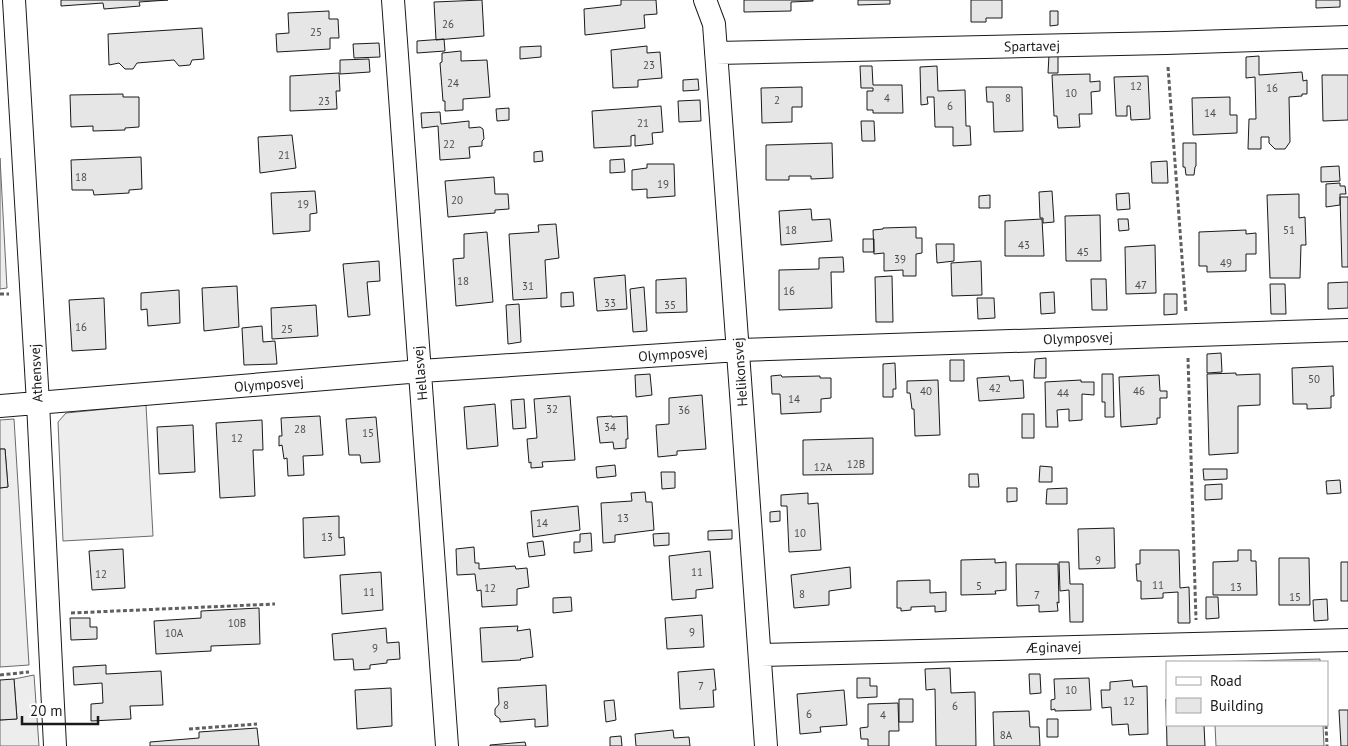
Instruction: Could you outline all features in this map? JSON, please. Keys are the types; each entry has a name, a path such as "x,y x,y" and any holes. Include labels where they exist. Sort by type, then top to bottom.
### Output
{"street":[{"name":"Athensvej","path":"14,0 38,404 55,746"},
{"name":"Hellasvej","path":"393,0 447,746"},
{"name":"Helikonsvej","path":"705,0 714,24 739,350 766,746"},
{"name":"Spartavej","path":"716,53 1139,44 1348,37"},
{"name":"Olymposvej","path":"0,406 421,371 739,350 1348,330"},
{"name":"Æginavej","path":"760,655 1348,640"}],"path":[{"path":"48,614 275,604"},
{"path":"189,729 257,724"},
{"path":"1326,726 1327,746"}],"shaded area":[{"path":"0,158 7,288 0,289"},
{"path":"146,405 153,536 63,541 58,422 66,413"},
{"path":"14,419 29,665 0,667 0,488 8,487 5,449 0,449 0,420"},
{"path":"1320,659 1320,661 1248,661"},
{"path":"34,675 39,746 0,746 0,720 17,719 14,679"},
{"path":"1215,726 1323,726 1324,746 1216,746"}],"building":[{"path":"61,0 168,0 139,2 140,6 104,9 103,3 61,6"},
{"path":"482,0 484,36 436,40 434,2"},
{"path":"621,0 656,0 657,14 644,15 645,28 585,35 584,9 621,5"},
{"path":"744,0 813,1 791,2 791,11 744,12"},
{"path":"858,0 890,0 890,4 858,5"},
{"path":"971,0 1002,0 1002,18 986,18 986,22 971,22"},
{"path":"1316,0 1340,0 1340,7 1316,8"},
{"path":"329,11 329,19 338,19 339,38 330,38 330,49 277,52 276,34 289,33 288,13"},
{"path":"1050,11 1058,11 1058,25 1050,26"},
{"path":"202,28 204,59 192,60 190,65 179,66 174,60 137,63 133,69 125,69 119,63 109,65 108,34"},
{"path":"444,39 445,51 417,53 417,41"},
{"path":"379,43 380,57 354,58 353,44"},
{"path":"541,46 541,57 520,59 520,47"},
{"path":"647,46 647,53 660,52 662,78 638,80 638,87 613,88 611,50"},
{"path":"461,51 461,61 487,60 490,97 463,99 463,110 445,111 440,63 442,62 442,53"},
{"path":"1058,54 1058,73 1048,73 1049,55"},
{"path":"1259,56 1259,75 1302,72 1303,81 1307,80 1307,94 1289,97 1290,142 1285,149 1275,149 1269,143 1269,137 1261,137 1261,149 1248,149 1249,119 1256,119 1255,77 1246,78 1246,57"},
{"path":"369,59 370,72 340,74 340,60"},
{"path":"860,66 872,66 873,85 902,85 903,113 873,113 873,110 867,110 867,91 873,91 873,88 861,88"},
{"path":"937,66 938,91 965,90 966,126 970,126 971,145 953,146 953,127 935,127 934,97 927,97 928,104 921,105 920,67"},
{"path":"339,73 340,91 336,91 337,109 290,111 290,76"},
{"path":"1090,74 1090,82 1100,81 1100,91 1091,92 1092,114 1079,114 1080,127 1058,128 1057,116 1054,116 1052,75"},
{"path":"1322,75 1348,75 1348,120 1323,121"},
{"path":"1148,76 1150,119 1131,120 1130,106 1127,106 1127,116 1116,116 1114,77"},
{"path":"698,79 699,90 683,91 683,80"},
{"path":"802,87 802,107 792,107 792,122 762,123 761,88"},
{"path":"986,87 1022,87 1023,131 994,132 993,102 987,102"},
{"path":"123,94 123,97 139,97 139,127 125,128 125,130 93,131 93,126 71,127 70,95"},
{"path":"1230,97 1230,115 1237,115 1237,133 1193,135 1192,98"},
{"path":"700,100 701,121 679,122 678,101"},
{"path":"661,106 663,132 652,133 653,144 635,146 635,135 631,136 631,146 594,148 592,111"},
{"path":"509,108 509,120 497,121 496,109"},
{"path":"440,112 441,124 469,121 469,128 480,127 483,129 484,139 482,146 469,147 470,158 440,160 438,126 422,128 421,113"},
{"path":"861,121 874,121 875,141 862,141"},
{"path":"292,135 296,168 260,173 258,137"},
{"path":"832,143 833,178 811,179 811,176 789,176 789,180 766,180 766,145"},
{"path":"1183,143 1196,143 1194,175 1186,175 1185,167 1183,167"},
{"path":"542,151 543,161 534,162 534,152"},
{"path":"141,157 142,189 129,190 129,193 94,195 93,190 72,190 71,160"},
{"path":"624,159 625,172 610,173 610,160"},
{"path":"1167,161 1168,183 1152,183 1151,162"},
{"path":"647,164 674,164 675,196 647,198 647,189 632,190 632,170 647,168"},
{"path":"1339,166 1340,181 1321,182 1321,167"},
{"path":"494,177 495,194 508,194 509,209 495,210 495,213 448,217 445,181"},
{"path":"1340,183 1340,186 1345,186 1346,194 1340,194 1340,205 1326,207 1326,184"},
{"path":"315,191 317,213 310,214 310,231 273,234 271,193"},
{"path":"1052,191 1054,222 1043,223 1043,218 1040,218 1039,192"},
{"path":"1129,193 1130,209 1117,210 1116,194"},
{"path":"1299,194 1299,218 1305,217 1306,245 1301,245 1300,278 1270,278 1267,195"},
{"path":"990,195 990,208 979,208 979,196"},
{"path":"1340,197 1348,197 1348,267 1342,267"},
{"path":"811,209 812,220 830,219 832,241 781,245 779,211"},
{"path":"1100,215 1101,261 1066,261 1065,216"},
{"path":"1042,219 1044,256 1005,256 1005,221"},
{"path":"1118,219 1128,219 1129,230 1119,231"},
{"path":"556,224 559,258 545,260 547,298 513,300 509,234 539,232 538,225"},
{"path":"916,227 916,238 922,238 922,253 916,254 916,276 903,276 903,270 884,271 884,253 874,254 873,230"},
{"path":"1246,230 1246,234 1256,233 1256,254 1246,254 1246,271 1207,272 1207,266 1199,266 1199,232"},
{"path":"487,232 493,302 456,306 453,259 464,258 464,234"},
{"path":"863,239 874,239 874,252 863,252"},
{"path":"936,244 954,244 954,261 937,263"},
{"path":"1155,245 1156,293 1126,294 1125,247"},
{"path":"843,257 844,272 831,272 832,308 779,310 779,270 819,269 819,258"},
{"path":"379,261 380,281 367,282 370,315 348,317 343,264"},
{"path":"981,261 982,295 952,296 951,263"},
{"path":"625,275 627,309 597,311 594,278"},
{"path":"892,276 893,322 876,322 875,277"},
{"path":"686,278 687,312 656,313 656,280"},
{"path":"1091,279 1106,279 1107,310 1092,310"},
{"path":"1348,282 1348,308 1328,309 1328,283"},
{"path":"1270,284 1285,284 1286,314 1271,314"},
{"path":"237,286 239,327 204,331 202,288"},
{"path":"644,287 647,331 633,332 630,289"},
{"path":"179,290 180,323 148,326 147,309 141,310 141,293"},
{"path":"573,292 574,306 561,307 561,293"},
{"path":"1054,292 1055,313 1041,314 1040,293"},
{"path":"1164,294 1177,294 1177,314 1164,315"},
{"path":"104,298 106,349 72,351 69,300"},
{"path":"977,298 994,298 995,318 978,319"},
{"path":"519,304 521,342 508,344 506,305"},
{"path":"316,305 318,336 272,339 271,308"},
{"path":"262,326 263,342 275,341 277,364 244,365 242,328"},
{"path":"1221,353 1222,372 1207,373 1207,354"},
{"path":"1046,358 1046,378 1034,378 1035,359"},
{"path":"950,360 964,360 964,381 950,381"},
{"path":"895,363 896,389 893,389 893,397 883,397 883,364"},
{"path":"1333,366 1334,396 1331,396 1331,408 1307,409 1307,404 1293,404 1292,368"},
{"path":"1236,373 1236,375 1260,374 1260,405 1238,406 1238,453 1209,455 1207,374"},
{"path":"650,374 652,395 636,397 635,375"},
{"path":"1102,374 1113,374 1114,417 1105,417 1105,402 1102,402"},
{"path":"781,375 782,377 820,376 820,378 831,378 831,398 821,399 821,412 781,414 780,394 772,394 771,376"},
{"path":"1159,375 1160,391 1167,391 1167,398 1160,398 1160,418 1157,418 1157,424 1121,427 1119,377"},
{"path":"1009,376 1010,381 1023,380 1024,398 979,401 977,378"},
{"path":"938,380 940,435 915,436 914,409 912,409 910,393 907,393 907,381"},
{"path":"1081,380 1081,382 1094,382 1094,395 1082,394 1082,420 1069,421 1069,409 1057,410 1058,427 1046,427 1045,382"},
{"path":"702,395 706,449 677,451 677,455 658,457 656,425 669,424 669,398"},
{"path":"570,396 575,460 542,462 543,467 531,468 527,439 537,438 534,399"},
{"path":"524,399 526,428 513,429 511,400"},
{"path":"495,404 498,446 467,449 464,407"},
{"path":"1022,414 1034,414 1034,438 1022,438"},
{"path":"320,416 323,455 303,456 304,475 288,476 287,458 284,459 282,445 279,446 279,436 282,436 281,418"},
{"path":"627,416 628,439 626,439 626,448 614,449 613,442 600,443 597,417"},
{"path":"376,417 380,462 361,463 360,455 349,455 346,419"},
{"path":"262,420 263,450 253,450 255,496 220,498 216,423"},
{"path":"193,425 195,472 159,474 157,427"},
{"path":"873,438 873,474 803,475 803,440"},
{"path":"0,449 5,449 8,487 0,488"},
{"path":"615,465 616,476 597,478 596,467"},
{"path":"1040,466 1052,467 1052,482 1039,482"},
{"path":"1203,469 1227,469 1227,479 1204,480"},
{"path":"661,472 675,472 675,488 662,489"},
{"path":"969,474 978,474 979,487 969,487"},
{"path":"1340,480 1341,493 1327,494 1326,481"},
{"path":"1222,484 1222,499 1205,500 1205,485"},
{"path":"1007,488 1017,488 1017,501 1007,502"},
{"path":"1067,488 1067,504 1046,504 1047,489"},
{"path":"645,492 646,502 652,502 654,530 615,535 615,542 603,543 601,503 632,501 631,493"},
{"path":"808,493 808,504 818,503 821,550 789,552 787,506 781,506 781,495"},
{"path":"578,506 580,530 533,537 531,511"},
{"path":"780,511 780,521 770,522 770,512"},
{"path":"339,516 339,538 344,537 345,555 304,558 303,518"},
{"path":"1114,528 1115,568 1079,569 1078,529"},
{"path":"732,530 732,539 708,540 708,531"},
{"path":"591,533 592,551 574,553 574,542 580,542 580,534"},
{"path":"669,533 669,545 654,546 653,534"},
{"path":"543,541 545,555 529,557 527,543"},
{"path":"474,547 475,563 479,563 479,569 515,566 516,569 527,568 529,587 517,589 517,605 482,607 481,590 477,591 475,574 457,575 456,549"},
{"path":"123,549 125,588 92,590 89,551"},
{"path":"1140,550 1179,550 1180,588 1189,587 1190,623 1178,623 1178,592 1163,593 1163,598 1141,599 1141,581 1137,581 1136,564 1140,564"},
{"path":"1238,550 1251,550 1251,561 1256,561 1257,595 1213,595 1213,562 1238,561"},
{"path":"710,551 713,588 696,590 696,598 672,600 669,556"},
{"path":"1279,558 1309,558 1310,605 1279,605"},
{"path":"995,559 995,563 1006,562 1006,590 995,591 996,594 961,595 961,560"},
{"path":"1059,562 1069,562 1070,584 1083,584 1083,622 1070,622 1069,590 1060,591"},
{"path":"1341,562 1348,562 1348,601 1341,601"},
{"path":"1016,564 1058,564 1058,611 1039,612 1039,605 1017,606"},
{"path":"850,567 851,588 829,591 829,605 794,608 791,575"},
{"path":"381,572 383,610 342,614 340,575"},
{"path":"930,580 930,593 946,592 946,611 935,612 935,606 911,607 911,610 901,611 901,608 897,608 897,581"},
{"path":"571,597 572,611 553,613 553,598"},
{"path":"1206,597 1218,597 1219,618 1206,619"},
{"path":"1327,599 1328,620 1314,621 1313,600"},
{"path":"259,608 260,644 211,646 211,651 156,654 154,621 201,618 201,611"},
{"path":"702,615 704,647 667,649 665,618"},
{"path":"70,618 90,618 90,627 97,627 97,639 71,640"},
{"path":"518,626 517,631 530,629 533,657 521,660 482,662 480,628"},
{"path":"386,628 387,643 399,642 400,659 387,660 387,663 370,665 370,669 354,670 353,659 334,660 332,634"},
{"path":"106,665 106,674 161,671 163,705 130,706 131,719 91,721 91,704 103,703 102,683 74,685 73,667"},
{"path":"950,668 951,693 975,692 976,746 936,746 935,689 926,690 925,669"},
{"path":"714,669 716,690 713,690 714,707 680,709 678,672"},
{"path":"1029,674 1040,674 1041,693 1030,694"},
{"path":"857,678 870,678 870,686 877,686 877,697 857,698"},
{"path":"1089,678 1091,710 1051,710 1051,700 1055,699 1054,679"},
{"path":"14,679 17,719 0,720 0,680"},
{"path":"1132,680 1133,687 1147,686 1148,734 1129,735 1128,724 1112,725 1111,707 1102,708 1101,690 1110,690 1110,682"},
{"path":"546,685 548,726 535,727 535,719 500,722 500,719 495,715 495,709 499,704 498,688"},
{"path":"391,688 392,726 357,729 355,690"},
{"path":"844,690 847,725 820,727 821,732 800,734 797,694"},
{"path":"899,699 913,699 913,722 899,722"},
{"path":"614,700 616,720 606,722 604,701"},
{"path":"898,703 899,731 889,731 889,746 868,746 868,739 861,739 860,728 868,727 868,704"},
{"path":"1339,710 1348,710 1348,746 1341,746"},
{"path":"1029,711 1030,727 1039,727 1040,746 994,746 993,712"},
{"path":"1047,719 1058,719 1058,737 1047,737"},
{"path":"1167,726 1204,726 1205,746 1167,746"},
{"path":"257,728 259,746 150,746 150,742 199,738 199,732"},
{"path":"673,730 674,738 689,737 690,746 636,746 635,734"},
{"path":"621,736 622,746 610,746 610,737"},
{"path":"525,742 526,746 490,746 490,745"}]}
